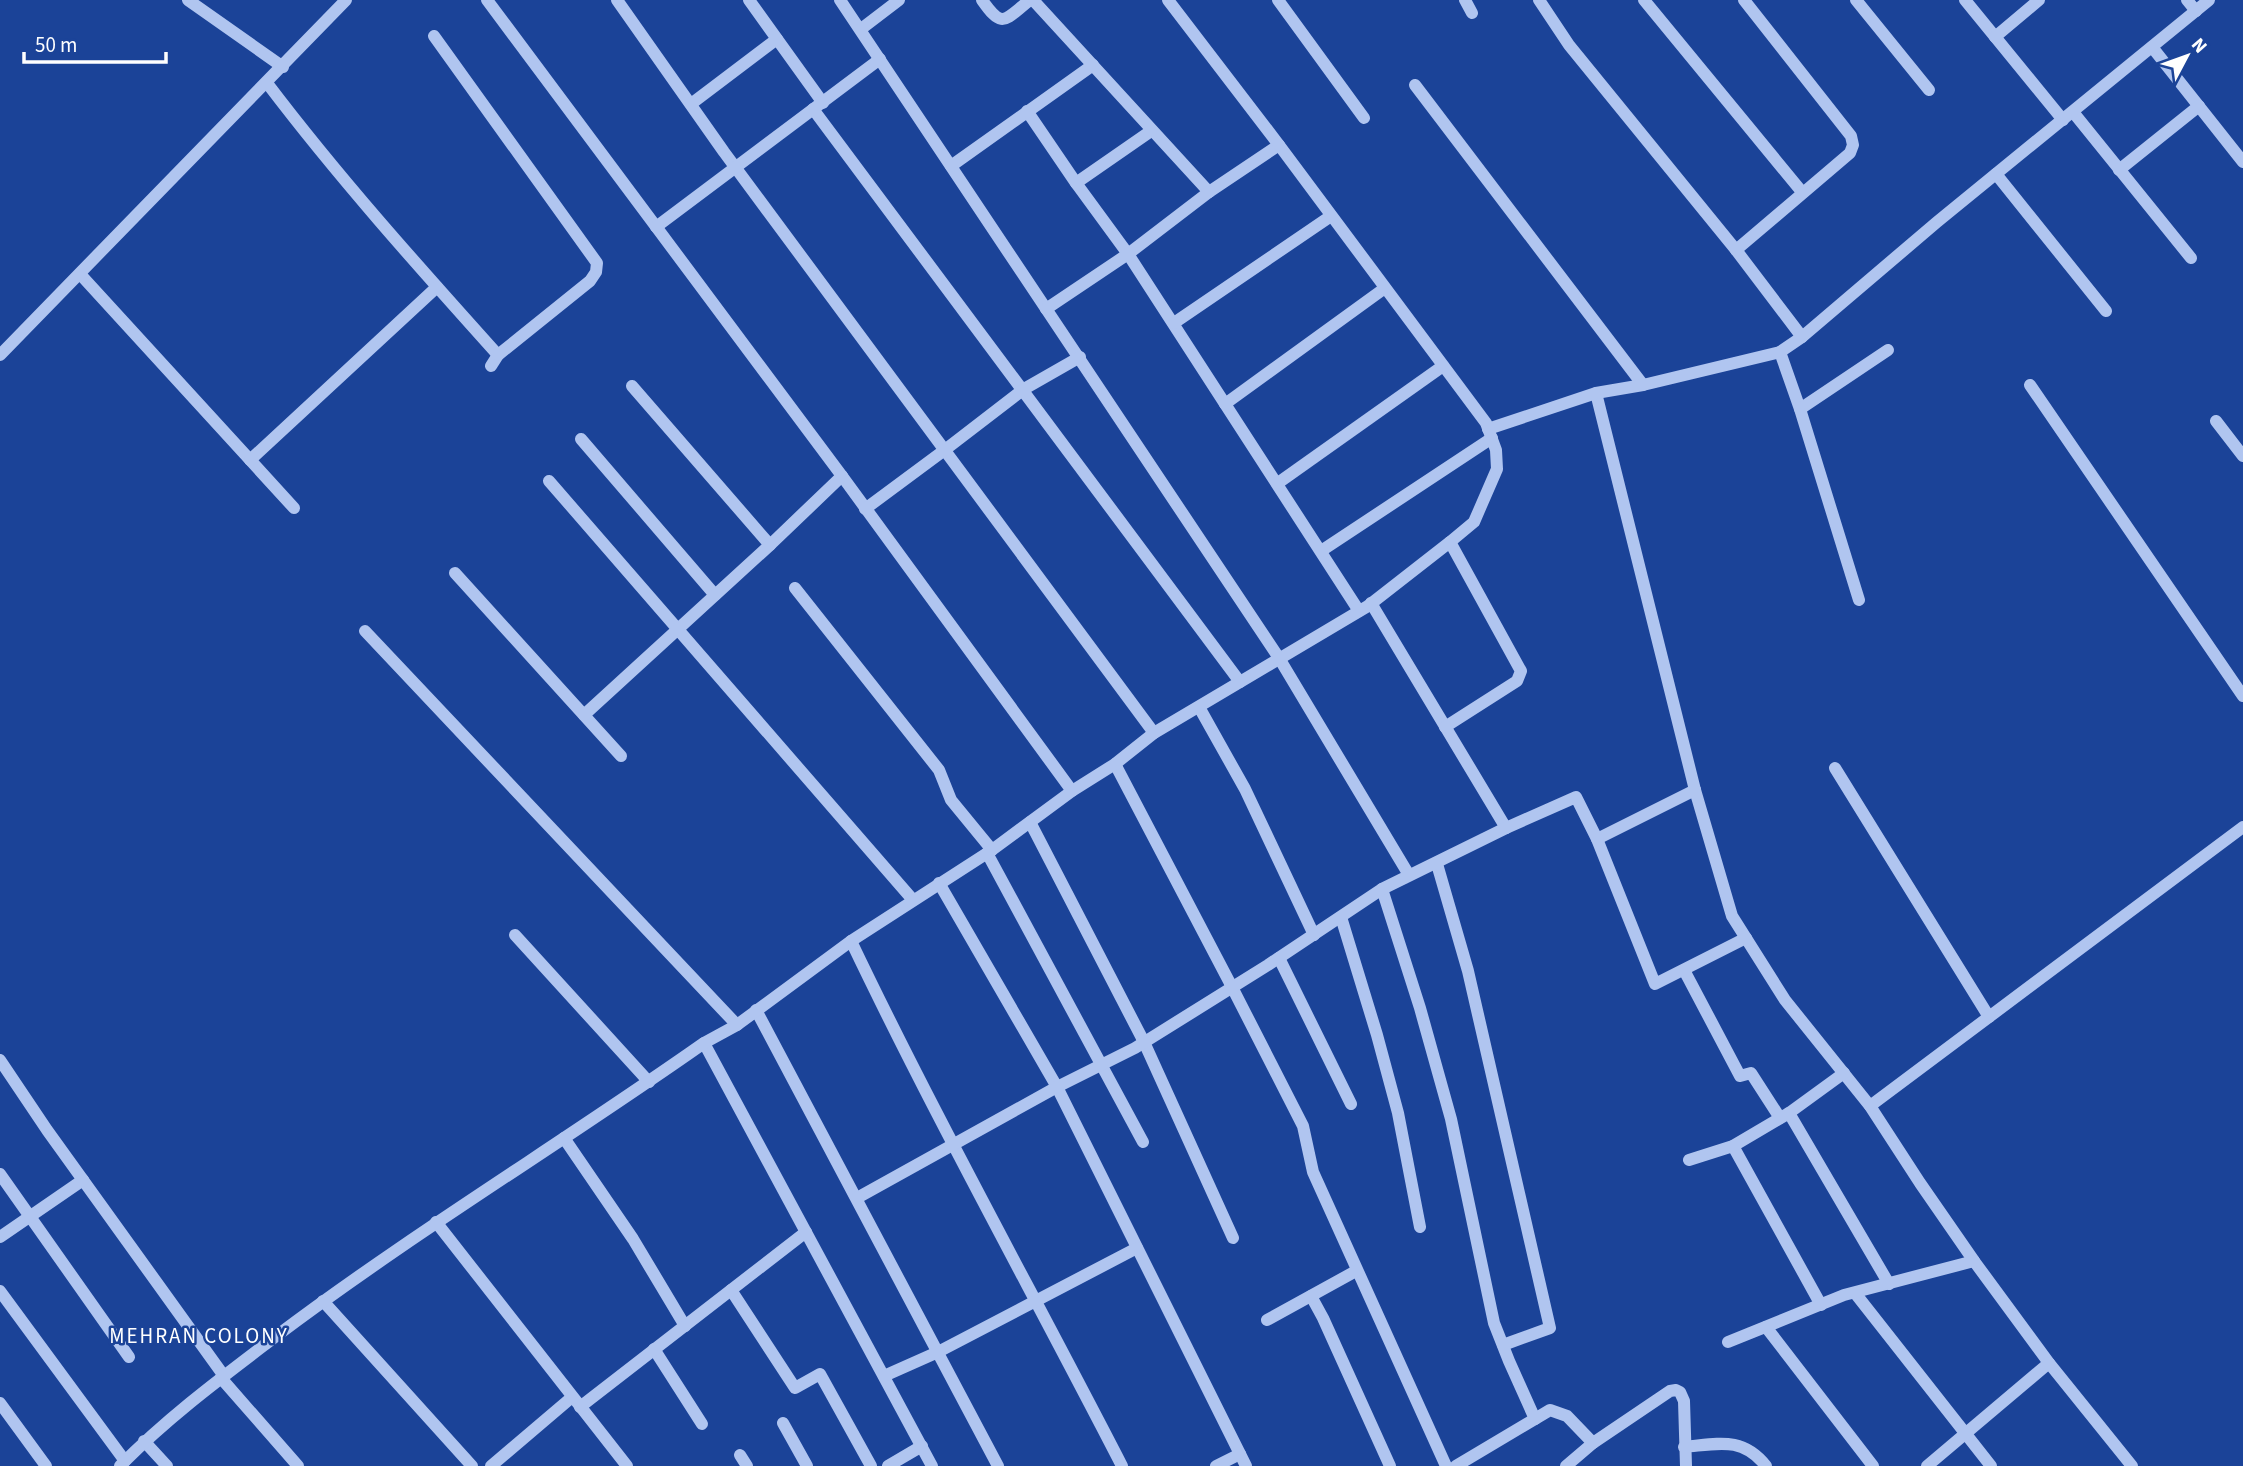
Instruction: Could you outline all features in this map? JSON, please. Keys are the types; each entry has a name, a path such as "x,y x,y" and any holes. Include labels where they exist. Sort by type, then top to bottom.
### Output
{"street":[{"path":"188,0 283,67"},
{"path":"0,355 346,0"},
{"path":"487,0 842,476 1072,791"},
{"path":"617,0 736,167 1154,733"},
{"path":"749,0 777,39 818,106 1240,682"},
{"path":"840,0 1279,658 1409,876"},
{"path":"861,29 899,0"},
{"path":"982,0 999,20 1031,0 1209,192"},
{"path":"0,1290 122,1463 144,1441 222,1377 323,1301 436,1222 704,1044 737,1025 851,941 989,851 1072,791 1115,764 1154,733 1371,603 1474,522 1497,469 1496,450 1486,423 1168,0"},
{"path":"1278,0 1364,118"},
{"path":"1465,0 1472,12"},
{"path":"1539,0 1569,45 1736,250 1802,337"},
{"path":"1644,0 1802,192"},
{"path":"1736,250 1850,153 1853,145 1851,136 1744,0"},
{"path":"1856,0 1929,90"},
{"path":"1965,0 1995,37 2119,170 2190,258"},
{"path":"1995,37 2039,0"},
{"path":"2187,0 2196,11"},
{"path":"1321,551 1490,434 1596,393 1643,385 1780,352 1802,337 2209,0"},
{"path":"434,36 597,263 596,272 590,281 498,355 491,366"},
{"path":"691,104 777,39"},
{"path":"2152,47 2243,162"},
{"path":"656,227 880,59"},
{"path":"951,166 1094,65"},
{"path":"267,83 437,287 498,355"},
{"path":"1415,85 1643,385"},
{"path":"2119,170 2199,106"},
{"path":"1027,111 1174,323 1359,611"},
{"path":"1076,183 1151,131"},
{"path":"1046,309 1128,254 1209,192 1279,145"},
{"path":"1996,174 2106,311"},
{"path":"1174,323 1331,216"},
{"path":"80,274 294,508"},
{"path":"250,460 437,287"},
{"path":"1226,404 1385,288"},
{"path":"1800,409 1888,350"},
{"path":"1780,352 1859,600"},
{"path":"865,509 1024,389 1080,357"},
{"path":"1278,483 1443,366"},
{"path":"2029,385 2243,696"},
{"path":"632,386 770,545"},
{"path":"1596,393 1695,790 1732,916 1785,1000 1870,1106 1974,1261 2049,1363 2132,1466"},
{"path":"2216,421 2243,456"},
{"path":"581,439 715,595"},
{"path":"584,715 842,476"},
{"path":"549,481 913,900"},
{"path":"1445,727 1517,681 1521,671 1450,542"},
{"path":"456,573 621,756"},
{"path":"795,588 939,770 951,800 989,851 1143,1142"},
{"path":"1371,603 1506,828"},
{"path":"365,631 737,1025"},
{"path":"1199,707 1245,789 1314,935"},
{"path":"1115,764 1303,1126 1313,1172 1446,1466"},
{"path":"1835,768 1989,1017"},
{"path":"1597,839 1695,790"},
{"path":"857,1198 1144,1042 1279,958 1382,889 1576,797 1597,839 1655,984 1746,939"},
{"path":"1030,822 1144,1042 1233,1238"},
{"path":"1870,1106 2243,827"},
{"path":"1437,863 1468,971 1550,1328 1503,1345"},
{"path":"939,883 1057,1087 1243,1460 1216,1466"},
{"path":"1382,889 1420,1008 1451,1119 1494,1323 1535,1419"},
{"path":"1341,917 1398,1113 1420,1227"},
{"path":"515,935 649,1082"},
{"path":"851,941 898,1039 1122,1466"},
{"path":"1279,958 1351,1104"},
{"path":"1684,970 1740,1076 1751,1073 1784,1116 1889,1284"},
{"path":"756,1010 998,1466"},
{"path":"704,1044 932,1466"},
{"path":"0,1060 222,1377 298,1466"},
{"path":"1689,1160 1732,1146 1784,1116 1844,1073"},
{"path":"564,1138 633,1240 685,1326"},
{"path":"1732,1146 1821,1305"},
{"path":"0,1174 129,1357"},
{"path":"0,1237 83,1180"},
{"path":"436,1222 627,1466"},
{"path":"491,1466 685,1326 806,1232"},
{"path":"884,1376 937,1352 1137,1248"},
{"path":"1728,1342 1855,1293 1974,1261"},
{"path":"1267,1320 1356,1270"},
{"path":"732,1290 795,1388 820,1374 871,1466"},
{"path":"1855,1293 1991,1466"},
{"path":"1311,1296 1324,1318 1390,1466"},
{"path":"323,1301 472,1466"},
{"path":"1766,1327 1873,1466"},
{"path":"654,1349 702,1424"},
{"path":"1927,1466 2049,1363"},
{"path":"1566,1466 1593,1443 1670,1391 1676,1390 1684,1401 1686,1466"},
{"path":"0,1403 46,1466"},
{"path":"1456,1466 1550,1410 1567,1416 1593,1443"},
{"path":"783,1423 807,1466"},
{"path":"144,1441 167,1466"},
{"path":"1684,1447 1730,1443 1744,1446 1766,1466"},
{"path":"888,1466 922,1446"}],"district":[{"name":"MEHRAN COLONY","path":"199,1336"}]}
